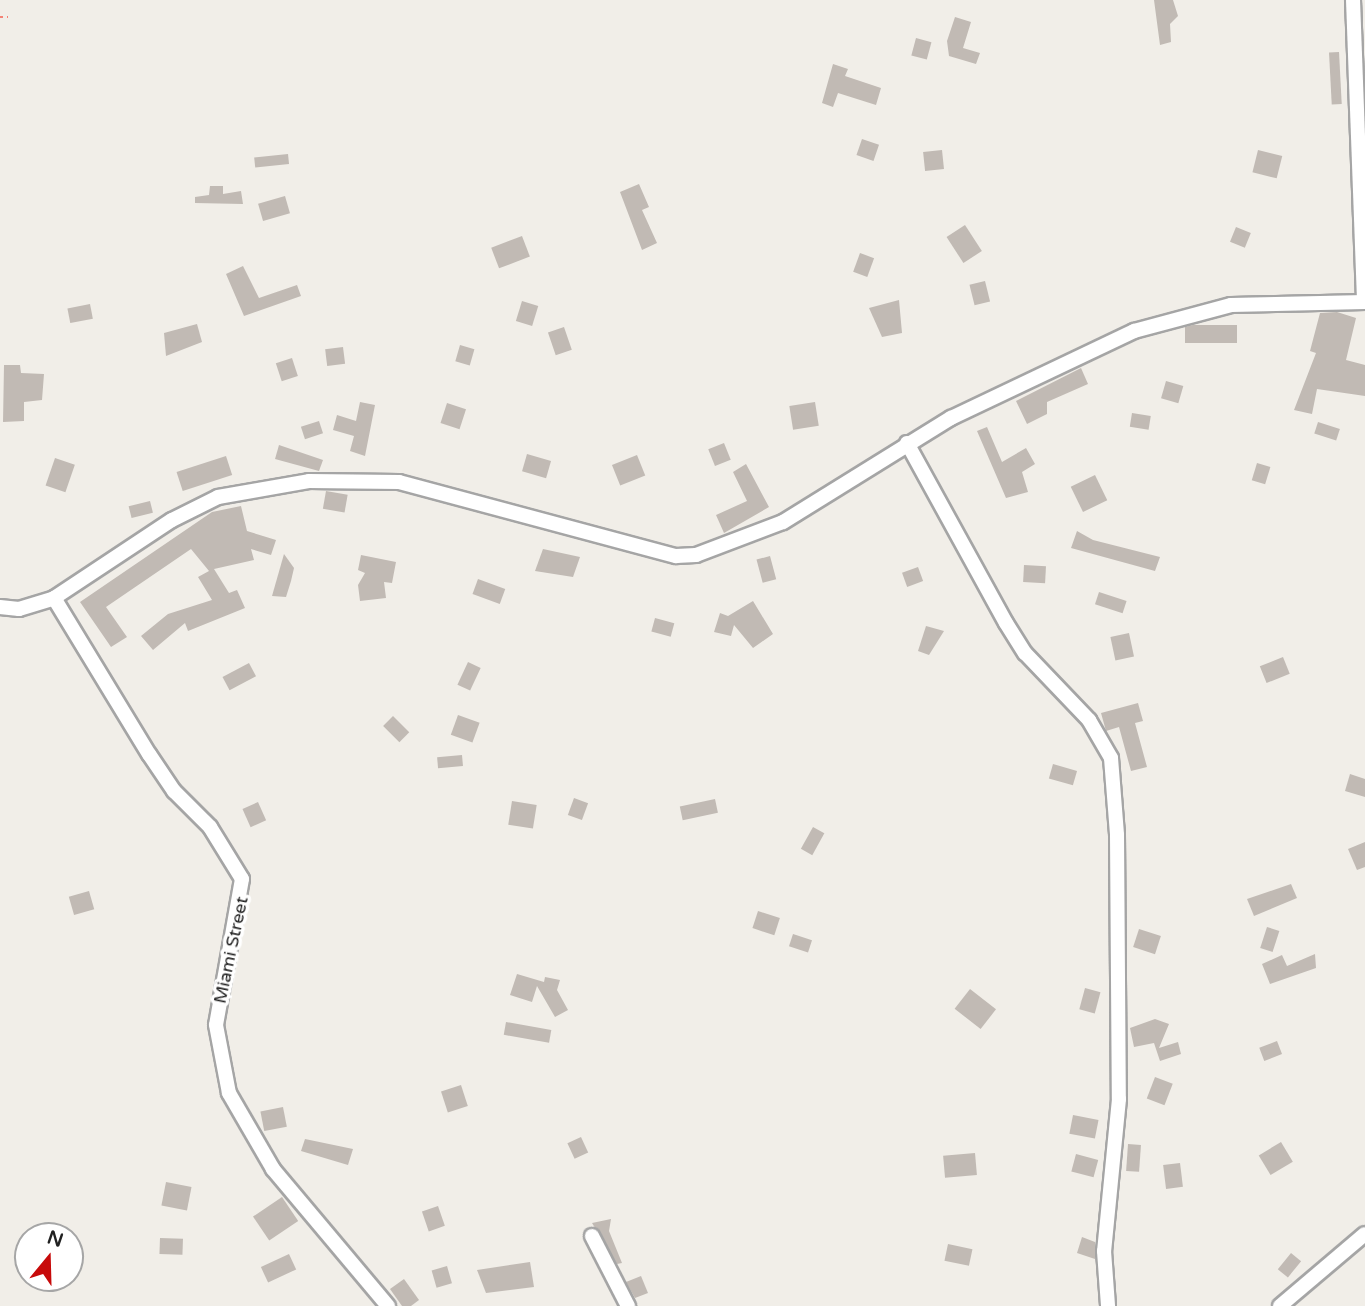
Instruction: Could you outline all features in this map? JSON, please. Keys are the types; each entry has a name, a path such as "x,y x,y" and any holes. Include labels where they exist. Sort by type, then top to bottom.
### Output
{"street":[{"path":"0,607 19,609 54,598 172,520 218,497 270,484 352,478 399,482 686,557 783,522 907,443 1048,369 1173,317 1260,302 1364,302 1353,0"},
{"path":"907,443 1025,653 1088,720 1111,758 1118,848 1119,1099 1104,1303"},
{"name":"Miami Street","path":"54,598 155,763 210,827 242,879 216,1025 229,1093 273,1168 388,1306"},
{"path":"1280,1306 1365,1234"},
{"path":"592,1236 628,1306"}],"path":[{"path":"0,17 8,17"}],"building":[{"path":"1154,0 1173,0 1178,16 1170,24 1171,42 1160,45"},
{"path":"955,17 971,22 963,48 980,53 976,64 949,56 947,41"},
{"path":"916,38 931,42 927,60 911,55"},
{"path":"1339,52 1342,104 1332,104 1329,53"},
{"path":"833,64 848,69 845,76 881,88 876,105 838,93 833,107 822,103"},
{"path":"862,139 879,145 873,161 856,155"},
{"path":"942,150 944,169 925,171 923,152"},
{"path":"1258,150 1282,156 1277,178 1252,172"},
{"path":"288,154 289,164 255,167 254,158"},
{"path":"639,184 649,207 642,210 657,243 642,250 620,192"},
{"path":"210,186 223,186 223,194 241,191 243,204 195,203 195,197 209,195"},
{"path":"285,196 290,213 263,221 258,204"},
{"path":"965,225 982,251 963,263 947,237"},
{"path":"1236,227 1251,233 1245,248 1230,242"},
{"path":"522,236 530,257 499,268 491,248"},
{"path":"860,253 874,258 867,277 853,272"},
{"path":"243,266 259,298 297,285 301,296 244,316 226,274"},
{"path":"985,281 990,301 975,305 969,285"},
{"path":"899,300 902,333 882,337 869,308"},
{"path":"522,301 538,306 532,326 516,321"},
{"path":"90,304 93,319 70,323 67,308"},
{"path":"1337,312 1356,318 1346,360 1365,365 1365,396 1317,389 1312,414 1294,410 1316,353 1310,351 1320,313"},
{"path":"197,324 202,342 166,356 164,333"},
{"path":"1237,325 1237,343 1185,343 1185,327"},
{"path":"564,327 572,350 556,355 548,333"},
{"path":"460,345 474,349 470,365 455,361"},
{"path":"343,347 345,364 327,366 325,349"},
{"path":"292,358 298,376 282,381 276,363"},
{"path":"4,365 20,365 21,373 44,374 42,400 24,402 24,421 3,422"},
{"path":"1081,368 1088,384 1047,402 1047,414 1027,424 1016,401"},
{"path":"1166,381 1183,386 1178,403 1161,398"},
{"path":"360,402 375,405 365,456 350,451 354,436 333,430 337,415 356,421"},
{"path":"815,402 819,426 793,430 789,406"},
{"path":"447,403 466,409 460,429 441,423"},
{"path":"1132,413 1151,416 1149,430 1130,427"},
{"path":"319,421 323,433 305,439 301,427"},
{"path":"1318,422 1340,429 1336,441 1314,433"},
{"path":"987,427 1002,462 1026,448 1035,464 1022,472 1028,492 1006,498 977,431"},
{"path":"724,443 731,460 715,466 708,449"},
{"path":"279,445 323,460 319,471 275,459"},
{"path":"527,454 551,461 546,478 522,471"},
{"path":"637,455 645,475 620,486 612,465"},
{"path":"226,456 232,475 183,491 177,472"},
{"path":"55,458 75,465 65,492 46,485"},
{"path":"1257,463 1270,467 1265,484 1252,480"},
{"path":"746,464 769,507 724,533 716,515 747,501 733,472"},
{"path":"1095,475 1107,500 1083,512 1071,487"},
{"path":"326,491 348,495 345,513 323,509"},
{"path":"150,501 153,513 132,518 129,506"},
{"path":"241,506 247,531 276,540 271,555 251,549 254,560 214,569 229,593 237,590 245,608 188,631 185,623 153,650 141,636 168,614 212,600 198,577 209,571 191,549 106,607 127,637 111,647 80,602 212,512"},
{"path":"1077,531 1093,540 1160,557 1155,571 1071,548"},
{"path":"543,549 580,557 573,577 535,571"},
{"path":"284,554 294,568 291,581 286,597 272,596"},
{"path":"361,555 396,562 392,583 384,582 386,598 360,601 358,585 365,573 358,570"},
{"path":"770,556 776,579 763,583 756,560"},
{"path":"1024,565 1046,566 1045,583 1023,582"},
{"path":"918,567 923,581 907,587 902,573"},
{"path":"478,579 505,589 500,604 473,594"},
{"path":"1099,592 1127,601 1123,613 1095,604"},
{"path":"753,601 773,634 753,648 734,625 731,636 714,632 720,613 728,616"},
{"path":"655,618 674,623 671,637 651,632"},
{"path":"926,626 944,631 929,655 918,651"},
{"path":"1129,633 1134,656 1115,660 1110,637"},
{"path":"1283,657 1290,674 1267,683 1260,666"},
{"path":"468,662 481,668 470,691 457,685"},
{"path":"249,663 256,676 230,690 223,677"},
{"path":"1138,703 1143,721 1135,723 1147,767 1131,771 1119,727 1106,731 1101,713"},
{"path":"458,715 480,723 472,743 451,735"},
{"path":"393,716 409,732 399,742 383,726"},
{"path":"462,755 463,766 438,768 437,757"},
{"path":"1053,764 1077,771 1073,785 1049,778"},
{"path":"1350,774 1365,779 1365,797 1345,791"},
{"path":"574,798 588,803 582,820 568,815"},
{"path":"715,799 718,813 683,820 680,806"},
{"path":"512,801 537,805 533,829 508,825"},
{"path":"258,802 266,820 251,827 242,809"},
{"path":"813,827 824,833 812,855 801,849"},
{"path":"1365,842 1365,867 1357,870 1348,849"},
{"path":"1291,884 1297,898 1254,916 1247,899"},
{"path":"89,891 94,909 74,915 69,897"},
{"path":"758,911 780,918 774,935 752,928"},
{"path":"1267,927 1279,931 1273,952 1260,948"},
{"path":"1139,929 1161,936 1155,954 1133,947"},
{"path":"793,934 812,940 808,953 789,946"},
{"path":"1315,954 1316,968 1270,984 1262,964 1282,955 1287,966"},
{"path":"517,974 544,982 545,977 560,980 557,990 568,1010 555,1017 537,986 532,1002 510,995"},
{"path":"1085,988 1100,992 1095,1013 1079,1009"},
{"path":"970,989 996,1009 981,1029 955,1009"},
{"path":"1155,1019 1169,1024 1159,1048 1178,1042 1181,1054 1160,1061 1154,1043 1134,1047 1130,1028"},
{"path":"506,1022 551,1030 549,1043 504,1035"},
{"path":"1277,1041 1282,1054 1264,1061 1259,1048"},
{"path":"1155,1077 1173,1084 1164,1105 1147,1098"},
{"path":"461,1085 468,1106 448,1112 441,1091"},
{"path":"283,1107 287,1127 264,1131 260,1111"},
{"path":"1073,1115 1099,1120 1095,1139 1069,1134"},
{"path":"581,1137 588,1152 575,1159 567,1143"},
{"path":"305,1139 353,1149 348,1165 301,1151"},
{"path":"1281,1142 1293,1162 1271,1175 1259,1155"},
{"path":"1128,1144 1141,1145 1139,1172 1126,1171"},
{"path":"975,1153 977,1175 945,1178 943,1156"},
{"path":"1076,1154 1098,1160 1094,1177 1071,1171"},
{"path":"1180,1163 1183,1187 1166,1189 1163,1165"},
{"path":"166,1182 192,1187 187,1211 161,1206"},
{"path":"282,1197 298,1221 269,1241 253,1217"},
{"path":"438,1206 445,1226 429,1231 422,1212"},
{"path":"611,1219 609,1231 622,1263 617,1264 592,1223"},
{"path":"1082,1237 1095,1242 1095,1259 1077,1253"},
{"path":"160,1238 183,1239 182,1255 159,1254"},
{"path":"948,1244 972,1249 969,1266 944,1261"},
{"path":"1291,1253 1301,1261 1288,1278 1278,1269"},
{"path":"289,1254 296,1269 268,1283 261,1267"},
{"path":"530,1262 534,1287 486,1293 477,1270"},
{"path":"447,1266 452,1283 437,1288 432,1270"},
{"path":"641,1276 648,1293 635,1298 626,1282"},
{"path":"404,1279 419,1300 411,1306 402,1306 390,1289"}]}
